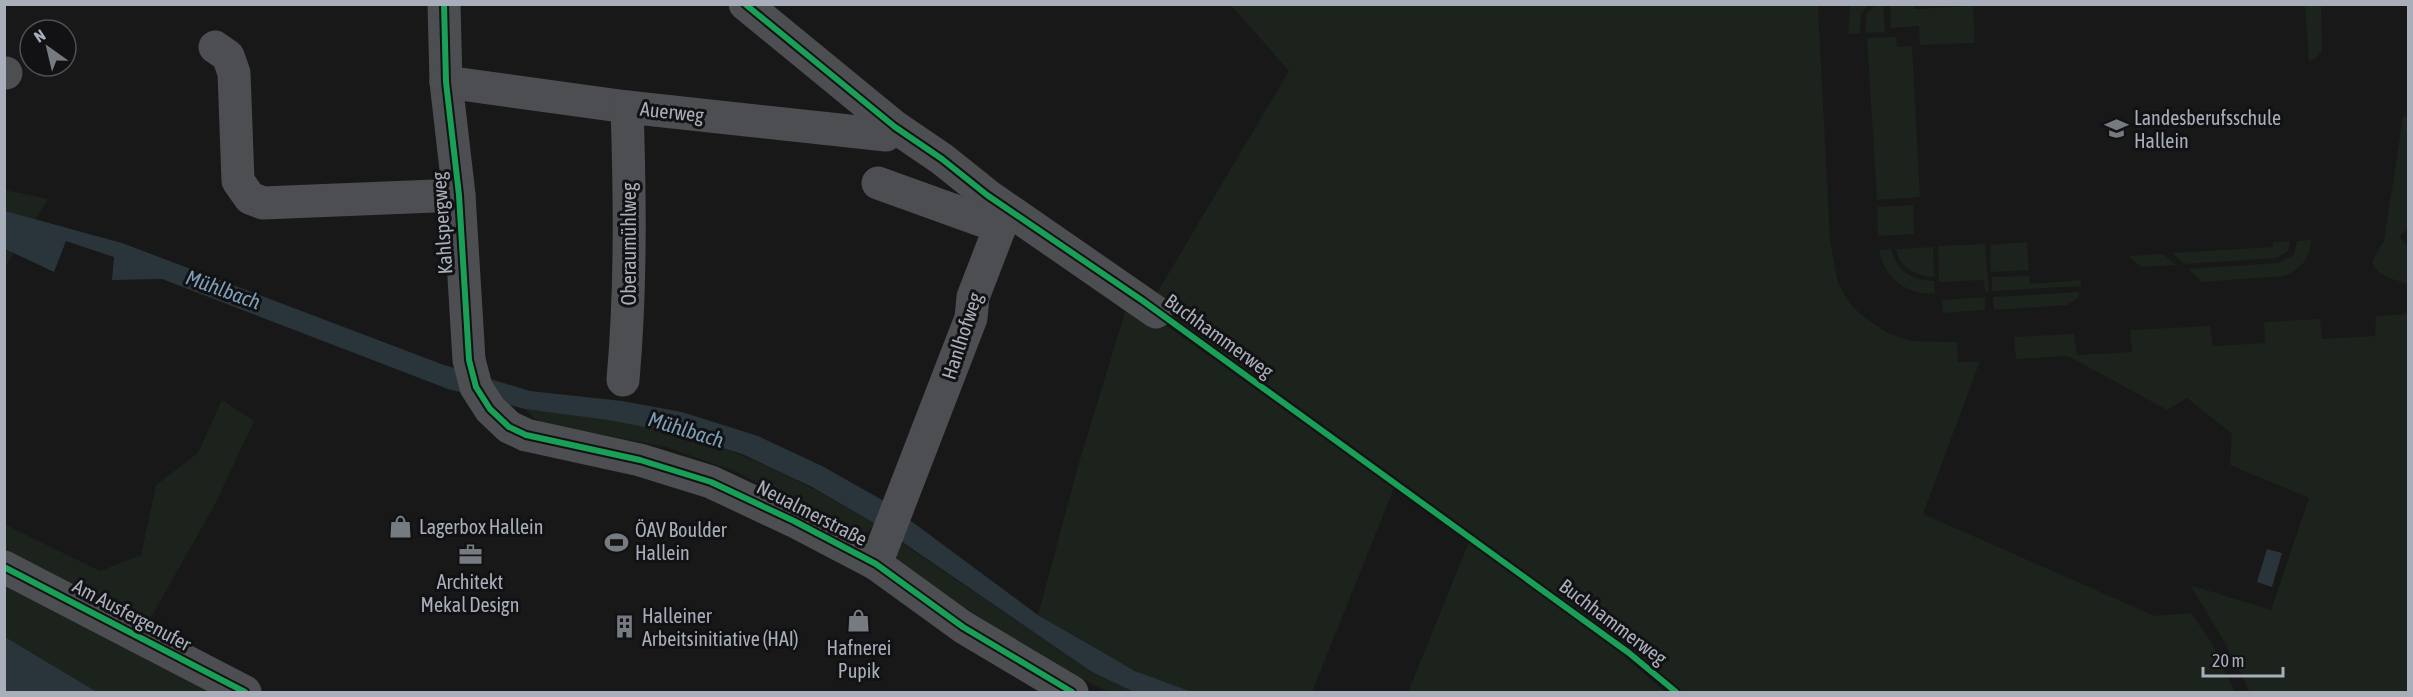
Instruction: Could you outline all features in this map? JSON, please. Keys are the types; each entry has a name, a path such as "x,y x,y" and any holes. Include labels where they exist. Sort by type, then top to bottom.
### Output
{"street":[{"name":"Kahlspergweg","path":"444,4 446,82 459,195 466,336 476,387 490,409 509,427"},
{"name":"Buchhammerweg","path":"745,4 896,127 942,159 987,195 1156,312"},
{"path":"215,47 228,56 234,73 238,181 250,198 263,203 459,195"},
{"name":"Auerweg","path":"446,82 627,107 886,135 896,127"},
{"name":"Oberaumühlweg","path":"623,380 629,310 631,223 627,107"},
{"path":"926,200 942,159"},
{"name":"Hanlhofweg","path":"878,183 1000,227 974,297 971,318 881,553"},
{"name":"Neualmerstraße","path":"509,427 550,442 640,459 711,482 795,521 881,553 963,627 1072,693"},
{"name":"Am Ausfergenufer","path":"4,567 245,693"}],"shaded area":[{"path":"1877,4 1883,5 1885,32 1865,33 1867,12"},
{"path":"1231,5 1818,5 1830,240 1838,283 1850,304 1865,318 1888,333 1910,341 1957,342 1958,362 1980,361 1923,514 2155,616 2191,613 2211,642 2235,692 1682,692 1627,646 1325,426 1151,303 1289,71"},
{"path":"1850,5 1868,5 1861,14 1860,33 1848,34"},
{"path":"1890,5 1914,5 1915,9 1973,6 1975,43 1920,45 1919,26 1891,28"},
{"path":"2305,5 2321,5 2322,51 2309,62"},
{"path":"1896,37 1897,47 1912,46 1920,197 1877,200 1867,38"},
{"path":"2403,117 2408,117 2407,230 2399,236 2408,248 2408,284 2377,271 2372,261 2384,241"},
{"path":"5,190 48,199 5,267"},
{"path":"1913,205 1914,234 1878,236 1877,207"},
{"path":"2311,240 2309,253 2304,262 2284,276 2202,282 2188,269 2279,263 2294,255 2297,241"},
{"path":"2290,241 2288,251 2277,258 2184,264 2172,253 2273,247 2273,242"},
{"path":"2027,242 2029,270 1991,272 1990,245"},
{"path":"1985,244 1989,291 1985,292 1984,280 1939,282 1938,246"},
{"path":"1933,247 1934,277 1909,270 1901,261 1896,249"},
{"path":"1891,249 1901,269 1912,277 1934,281 1935,294 1906,288 1892,277 1886,269 1879,250"},
{"path":"2163,254 2176,265 2141,267 2129,256"},
{"path":"2029,276 2030,284 2081,280 2081,286 1992,291 1992,277"},
{"path":"2080,292 2078,298 2067,305 1994,310 1993,297"},
{"path":"1985,297 1985,310 1943,313 1942,300"},
{"path":"1129,299 1394,488 1312,692 1192,692 1151,678 1038,615 1078,466"},
{"path":"2408,314 2408,692 2250,692 2224,641 2190,585 2271,610 2309,498 2230,465 2232,434 2187,398 2167,410 2068,356 2016,359 2014,337 2074,334 2077,355 2132,352 2130,330 2210,326 2213,346 2265,343 2264,322 2320,319 2322,339 2375,336 2376,316"},
{"path":"222,400 254,421 215,504 145,628 5,550 4,524 100,571 141,555 156,485 198,453"},
{"path":"525,409 634,424 697,440 776,470 876,524 864,535 854,535 737,472 666,447 548,424 535,419"},
{"path":"899,541 1092,672 1134,692 1110,692 1095,686 993,626 904,568 897,555"},
{"path":"1469,542 1623,655 1665,692 1408,692"},
{"path":"4,582 213,692 97,692 5,637"}],"water":[{"name":"Mühlbach","path":"5,211 122,243 444,365 530,391 622,401 682,412 758,436 822,466 884,501 1038,615 1135,671 1192,692 1134,692 1092,672 876,524 810,486 742,454 671,432 608,420 525,409 448,389 162,279 112,280 114,257 66,241 54,272 5,249"},
{"path":"2267,549 2282,553 2272,587 2257,582"},
{"path":"5,637 97,692 5,692"}],"cycle path":[{"path":"444,4 446,82 459,195 469,360 476,387 490,409 509,427 526,435 640,460 711,482 794,521 876,564 963,627 1072,692"},
{"path":"745,4 895,127 942,159 987,195 1143,301 1629,653 1676,692"},
{"path":"4,567 245,692"}],"place":[{"name":"Landesberufsschule Hallein","path":"2116,129"},
{"name":"Lagerbox Hallein","path":"401,527"},
{"name":"ÖAV Boulder Hallein","path":"617,542"},
{"name":"Architekt Mekal Design","path":"470,555"},
{"name":"Hafnerei Pupik","path":"859,620"},
{"name":"Halleiner Arbeitsinitiative (HAI)","path":"624,627"}]}
